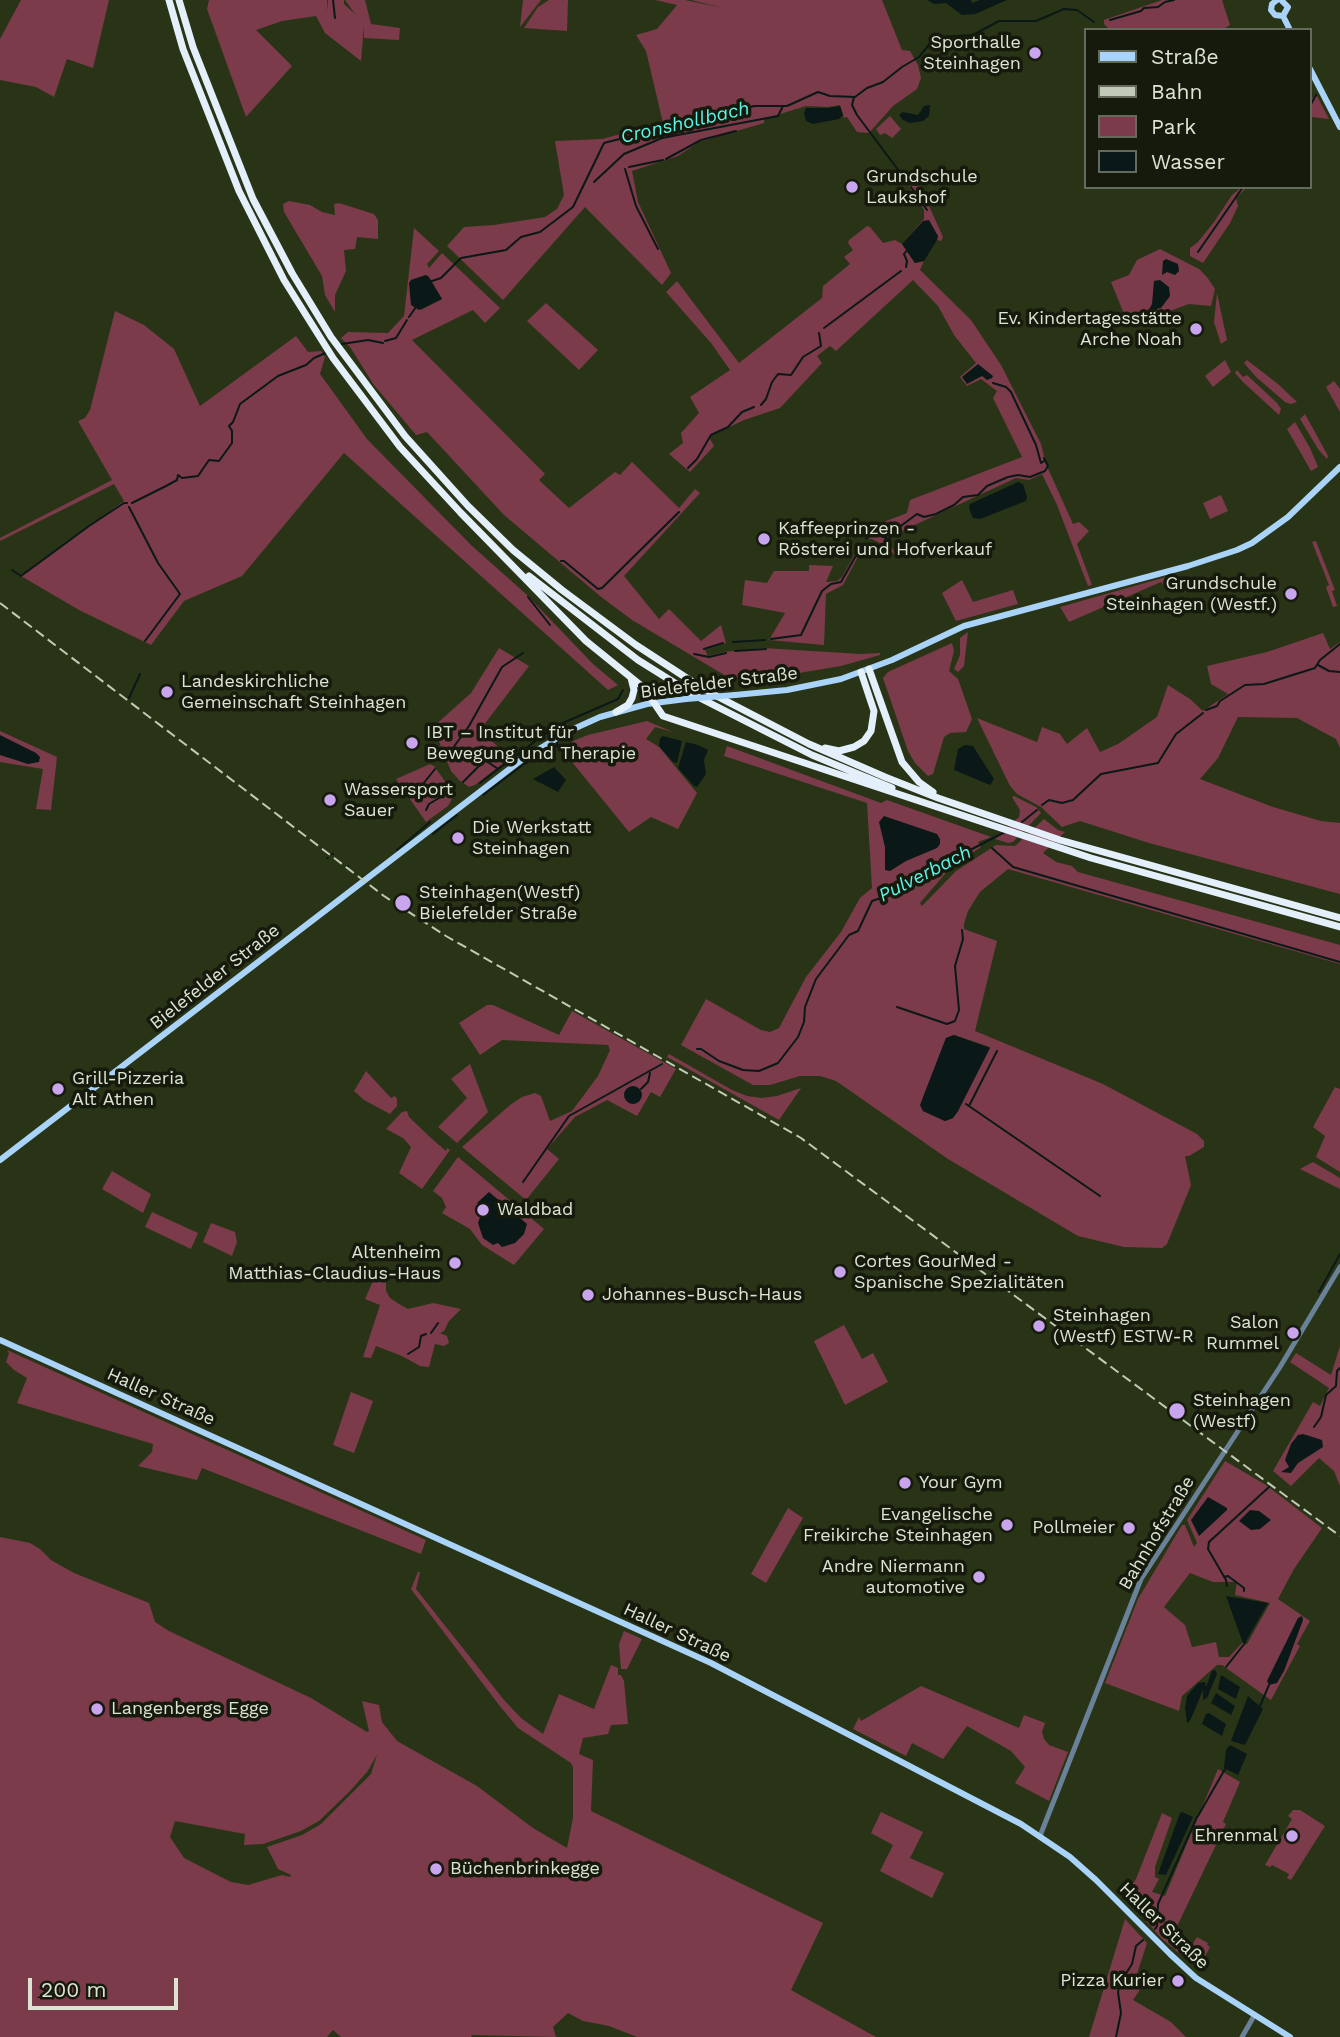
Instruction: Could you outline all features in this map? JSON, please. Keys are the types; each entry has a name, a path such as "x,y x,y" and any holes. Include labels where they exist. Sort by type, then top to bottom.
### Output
{"highway":[{"path":"169,0 183,49 239,191 284,280 333,358 400,446 460,512 573,628 650,694 663,716 1053,846 1340,927"},
{"path":"179,0 192,47 253,199 292,273 331,337 405,436 468,506 542,574 636,645 687,678 809,744 885,777 1060,840 1340,918"},
{"path":"507,558 604,635 694,695 812,755 934,806"},
{"path":"809,744 844,750 859,745 868,736 873,725 874,710 865,671"},
{"path":"865,671 902,762 928,789 958,805"},
{"path":"616,712 628,705 632,698 634,690 630,677"}],"main road":[{"path":"1277,0 1287,7 1283,16 1272,12 1271,6 1277,0"},
{"path":"1283,16 1289,28"},
{"path":"1312,73 1340,127"},
{"name":"Bielefelder Straße","path":"0,1160 524,758 569,731 616,712 656,703 802,688 865,671 964,626 1188,566 1246,546 1288,517 1340,467"},
{"name":"Haller Straße","path":"0,1340 711,1663 974,1799 1040,1836 1096,1880 1189,1972 1290,2037"}],"street":[{"name":"Bahnhofstraße","path":"1040,1836 1142,1579 1280,1367 1340,1267"},
{"path":"1242,2037 1254,2016"}],"green space":[{"path":"21,0 109,0 93,68 67,59 54,97 36,87 0,80 0,39"},
{"path":"209,0 327,0 328,11 328,0 344,0 344,4 355,14 345,0 365,0 371,24 400,28 399,40 364,38 364,26 361,61 325,33 316,16 282,21 256,30 292,66 246,117 207,9"},
{"path":"523,0 541,0 520,27"},
{"path":"549,0 568,0 567,31 524,28 538,7"},
{"path":"655,0 685,0 723,8 691,0 882,0 902,50 910,51 918,65 921,78 917,89 893,106 869,133 857,132 847,117 844,118 840,105 806,106 764,119 764,123 699,142 678,156 632,171 638,202 671,273 662,285 585,207 503,300 447,246 464,227 545,217 557,209 564,195 555,141 602,139 663,123 646,51 636,35 657,29 677,5"},
{"path":"1162,0 1222,0 1230,25 1225,28 1108,28 1104,20"},
{"path":"1316,94 1329,119 1312,117 1312,99"},
{"path":"890,116 901,129 892,138 885,133 880,135 876,129"},
{"path":"909,186 920,186 943,237 941,241 937,240 938,236 924,221 902,244 924,219 924,210"},
{"path":"1240,189 1245,189 1236,198 1238,206 1230,223 1203,263 1190,256 1190,248 1214,222 1232,195"},
{"path":"289,201 310,205 335,215 334,204 339,203 374,214 378,220 378,239 357,237 355,249 344,250 346,271 335,295 335,312 325,295 322,276 284,212 283,204"},
{"path":"867,226 883,243 895,240 902,244 915,263 924,261 920,270 971,320 1001,365 1041,444 1046,464 1073,524 1079,522 1089,531 1077,544 1092,585 1088,586 1042,474 1029,480 1016,478 891,536 888,541 898,558 886,546 866,539 867,535 863,530 907,513 910,500 1022,457 993,398 997,391 981,379 967,386 960,377 976,363 954,335 938,306 913,280 836,351 830,346 817,356 822,363 780,408 744,420 709,437 714,446 690,472 669,454 683,443 681,433 699,413 690,397 730,370 711,343 666,292 677,281 739,363 822,298 823,286 850,264 844,257 853,250 849,240"},
{"path":"414,228 439,251 427,264 429,268 442,253 500,308 485,323 473,310 412,340 545,474 539,480 569,508 615,472 620,475 632,462 679,508 695,489 700,493 624,576 659,619 669,609 701,641 721,625 726,643 705,650 708,656 763,648 880,655 841,666 775,677 726,676 632,620 504,515 427,432 416,435 374,385 350,347 341,338 348,332 388,333 404,316","holes":["426,275 442,299 421,310 411,280"]},
{"path":"1160,249 1199,269 1207,277 1215,289 1211,306 1189,304 1129,326 1111,282 1129,275 1137,260"},
{"path":"1217,293 1227,340 1221,344 1214,322"},
{"path":"546,303 598,350 579,370 527,321"},
{"path":"115,311 144,325 174,349 200,406 296,336 308,352 321,351 325,357 320,374 367,439 471,545 526,594 593,664 618,685 608,690 344,453 242,576 184,601 151,645 79,610 21,576 124,501 114,484 0,541 0,538 112,480 78,421 85,418 90,410"},
{"path":"1225,360 1231,372 1213,387 1205,376"},
{"path":"1247,360 1297,402 1285,402 1256,377 1244,363"},
{"path":"1237,370 1243,377 1247,375 1277,403 1281,409 1279,415 1243,382 1235,373"},
{"path":"1334,381 1340,389 1340,412 1326,387"},
{"path":"1305,414 1328,456 1327,459 1300,419"},
{"path":"1295,422 1318,467 1311,471 1287,429"},
{"path":"1221,495 1228,511 1210,519 1203,503"},
{"path":"1316,541 1335,590 1332,591 1337,606 1333,607 1326,587 1329,585 1312,542"},
{"path":"860,545 863,547 843,585 826,594 824,645 769,640 785,613 742,605 745,580 767,583 774,571 809,571 809,565 833,566 826,582 837,581"},
{"path":"1177,574 1179,582 1165,586 1161,582 1069,622 1060,607"},
{"path":"962,580 973,602 1013,590 1018,604 956,621 942,593"},
{"path":"968,632 964,666 958,672 954,669 960,655 960,638"},
{"path":"1323,633 1330,649 1340,642 1340,748 1336,739 1297,718 1238,717 1218,758 1200,779 1273,807 1321,821 1340,823 1340,894 1149,843 1080,821 1062,827 1041,807 1017,794 1010,786 977,718 1037,742 1042,727 1060,734 1067,744 1087,728 1100,752 1118,744 1157,717 1168,685 1203,711 1228,694 1211,684 1207,666 1267,652"},
{"path":"952,643 954,651 949,671 958,679 972,719 966,732 950,733 944,737 933,774 928,776 908,751 883,678 888,672"},
{"path":"499,648 529,666 480,730 510,758 469,787 451,771 433,727 471,693"},
{"path":"647,721 673,732 655,727 646,739 659,747 697,793 678,829 651,817 629,832 563,751 573,741 588,735"},
{"path":"0,731 57,757 51,810 36,809 43,769 0,762"},
{"path":"727,746 881,803 887,800 991,837 978,842 981,847 950,868 920,903 922,906 956,871 996,845 1015,846 1044,819 1065,832 1043,853 1056,862 1072,866 1078,872 1340,945 1340,964 1008,869 980,892 968,911 964,929 997,941 975,1031 1103,1084 1197,1134 1204,1141 1204,1147 1185,1156 1191,1185 1167,1244 1162,1248 1124,1247 1078,1236 948,1159 836,1081 820,1076 800,1076 770,1085 753,1085 681,1045 706,999 761,1030 770,1032 779,1028 806,977 841,932 860,898 872,888 867,803 724,756","holes":["954,1035 990,1047 953,1118 945,1121 923,1111 921,1103 946,1038"]},
{"path":"430,764 449,787 452,799 448,806 426,822 396,779"},
{"path":"1012,797 1036,807 1041,813 1013,842 1008,843 995,839 1019,817 1020,810"},
{"path":"487,1005 493,1005 559,1035 572,1011 676,1069 660,1097 651,1092 637,1116 607,1100 575,1117 547,1149 559,1159 526,1200 462,1147 522,1097 535,1093 541,1096 550,1121 572,1111 598,1076 610,1050 608,1045 502,1040 480,1055 459,1023"},
{"path":"669,1054 747,1096 777,1096 801,1088 779,1120 667,1057"},
{"path":"470,1064 488,1112 457,1143 438,1127 467,1098 451,1079"},
{"path":"366,1071 391,1098 395,1096 397,1099 397,1106 390,1114 364,1100 354,1091"},
{"path":"1335,1087 1340,1089 1340,1172 1316,1157 1325,1136 1313,1127"},
{"path":"407,1111 409,1117 431,1138 446,1151 447,1148 450,1150 422,1189 399,1173 411,1147 403,1138 386,1129 402,1112"},
{"name":"Waldbad","path":"458,1157 544,1229 514,1265 482,1245 470,1229 442,1213 446,1207 442,1198 433,1191"},
{"path":"1313,1162 1340,1178 1340,1189 1300,1169"},
{"path":"112,1171 151,1194 143,1213 102,1189"},
{"path":"152,1212 198,1233 191,1249 145,1227"},
{"path":"211,1223 235,1232 237,1242 232,1256 203,1242"},
{"path":"379,1267 386,1270 386,1291 390,1298 408,1309 433,1303 461,1309 440,1333 447,1336 449,1343 444,1346 435,1344 429,1367 420,1366 376,1346 371,1358 363,1357 380,1305 365,1299"},
{"path":"844,1325 862,1359 873,1353 888,1382 845,1405 814,1341"},
{"path":"1340,1346 1340,1486 1334,1471 1319,1458 1291,1486 1273,1471 1313,1402 1320,1406 1329,1388 1290,1362 1296,1353 1331,1375"},
{"path":"7,1350 426,1540 421,1554 202,1468 197,1480 138,1466 152,1452 153,1444 17,1403 27,1378 6,1362 9,1353"},
{"path":"351,1392 373,1401 354,1453 333,1445"},
{"path":"1225,1461 1266,1485 1322,1528 1294,1569 1278,1599 1310,1621 1271,1700 1222,1665 1217,1665 1182,1696 1179,1711 1105,1683 1138,1599 1182,1525 1185,1525 1194,1547 1197,1543 1187,1520","holes":["1190,1573 1213,1582 1237,1582 1235,1595 1270,1603 1247,1644 1242,1643 1229,1657 1219,1657 1216,1642 1192,1647 1185,1625 1164,1607"]},
{"path":"788,1508 803,1518 766,1583 751,1574"},
{"path":"0,1537 30,1543 51,1560 74,1573 149,1603 155,1622 169,1631 311,1698 367,1732 369,1731 362,1701 379,1705 382,1722 397,1741 477,1786 533,1828 567,1848 573,1818 571,1763 518,1728 499,1705 411,1589 418,1572 416,1589 504,1700 521,1718 543,1734 559,1694 594,1709 611,1665 618,1668 618,1675 621,1675 624,1681 628,1724 611,1725 608,1734 583,1738 579,1754 593,1760 591,1811 823,1923 791,1990 876,2037 637,2037 609,2026 583,2021 568,2013 553,2027 556,2037 341,2037 333,2030 327,2037 0,2037","holes":["377,1755 371,1774 321,1824 302,1835 267,1847 278,1869 291,1875 290,1877 282,1875 248,1885 231,1882 184,1858 170,1837 175,1821 245,1834 244,1845 263,1844 301,1831 319,1821 367,1772"]},
{"path":"624,1631 642,1639 627,1669 621,1669 619,1644"},
{"path":"921,1686 1019,1728 1024,1715 1045,1723 1042,1732 1044,1739 1049,1745 1068,1752 1049,1801 1015,1783 1025,1767 1011,1751 967,1726 943,1759 912,1743 906,1756 853,1729 859,1717 861,1721"},
{"path":"1218,1769 1240,1782 1223,1822 1226,1824 1170,1941 1189,1950 1197,1937 1208,1943 1210,1947 1198,1969 1162,1939 1124,1896 1136,1879 1162,1813 1172,1818 1155,1867 1155,1877 1159,1879 1152,1892 1165,1896"},
{"path":"1293,1810 1300,1810 1325,1826 1291,1880 1287,1878 1289,1874 1272,1865 1265,1865 1292,1819 1288,1816"},
{"path":"881,1812 923,1832 910,1858 944,1873 932,1898 880,1871 893,1845 871,1833"},
{"path":"1125,1919 1147,1943 1136,1977 1139,1991 1133,2000 1171,2022 1186,2037 1089,2037"}],"water":[{"path":"927,0 971,0 972,3 980,0 1007,0 975,14 962,15 946,3 934,4"},
{"path":"930,105 929,116 923,121 910,123 899,115 903,112 918,115 924,106"},
{"path":"840,106 843,115 839,119 813,124 806,121 806,108"},
{"path":"929,220 938,236 937,240 924,261 915,263 902,244 923,221"},
{"path":"1166,259 1178,264 1179,271 1175,275 1167,272 1162,275 1163,261"},
{"path":"426,275 442,299 419,310 411,305 409,283"},
{"path":"1160,280 1169,287 1170,296 1161,308 1152,310 1149,314 1147,313 1152,304 1154,281"},
{"path":"978,364 993,376 992,378 987,380 982,376 967,384 962,377"},
{"path":"1018,482 1023,484 1026,501 980,519 973,518 970,504"},
{"path":"0,735 36,753 40,757 39,762 28,764 0,755"},
{"path":"663,736 682,741 677,763 659,746"},
{"path":"686,742 708,750 704,760 706,774 697,787 678,768"},
{"path":"965,745 973,746 994,779 990,785 954,770 958,749"},
{"path":"554,767 566,780 558,792 533,779"},
{"path":"884,816 937,834 940,844 890,871 885,870 885,847 879,822"},
{"path":"954,1035 990,1048 958,1111 953,1118 945,1121 923,1111 920,1105 946,1038"},
{"path":"633,1086 639,1089 642,1095 639,1101 633,1104 627,1101 624,1095 627,1089"},
{"path":"489,1192 527,1224 524,1234 515,1243 502,1247 483,1238 478,1223 481,1214 489,1213 477,1203"},
{"path":"1298,1435 1322,1440 1323,1447 1298,1463 1291,1473 1281,1472 1289,1467 1285,1460 1291,1444"},
{"path":"1208,1497 1227,1510 1199,1536 1191,1520"},
{"path":"1250,1510 1259,1511 1271,1520 1260,1529 1251,1530 1239,1521"},
{"path":"1226,1596 1268,1603 1245,1643 1243,1643"},
{"path":"1302,1616 1303,1620 1284,1671 1277,1683 1269,1685 1267,1681 1298,1618"},
{"path":"1215,1670 1217,1674 1207,1698 1203,1700 1203,1690 1187,1723 1187,1696 1198,1683 1205,1682 1206,1687 1212,1671"},
{"path":"1221,1675 1240,1687 1236,1699 1218,1689"},
{"path":"1216,1693 1235,1706 1231,1715 1211,1703"},
{"path":"1248,1696 1263,1709 1245,1745 1231,1741"},
{"path":"1209,1713 1226,1724 1222,1736 1202,1724"},
{"path":"1230,1745 1247,1754 1238,1775 1224,1768 1226,1750"},
{"path":"1180,1813 1193,1817 1166,1875 1158,1874"}],"waterway":[{"path":"333,0 335,18"},
{"name":"Cronshollbach","path":"1110,20 1174,0"},
{"name":"Cronshollbach","path":"432,281 441,278 461,258 506,250 521,237 540,232 573,207 604,143 662,128 672,129 697,123 706,115 730,113 754,106 787,106 818,92 830,96 855,97 867,88 883,82 919,57 933,40 973,35 999,21 1036,21 1064,9 1077,10 1094,22"},
{"path":"1312,102 1316,95"},
{"path":"854,97 852,105 857,115 902,175"},
{"path":"594,182 624,154 662,138 778,116 783,106"},
{"path":"666,159 701,140 736,131"},
{"path":"629,167 663,160"},
{"path":"625,169 636,206 658,249"},
{"path":"911,187 927,210"},
{"path":"1198,252 1242,189"},
{"path":"906,267 904,254 908,249"},
{"path":"824,328 901,271"},
{"name":"Cronshollbach","path":"409,317 416,307"},
{"name":"Cronshollbach","path":"385,341 396,338 407,320"},
{"path":"761,405 778,374 791,375 803,357 821,346 819,333"},
{"name":"Cronshollbach","path":"342,344 368,340 383,343"},
{"name":"Cronshollbach","path":"132,503 177,480 178,475 182,478 198,476 209,460 219,461 232,443 229,426 240,404 278,376 306,365 328,352"},
{"path":"993,383 1006,387 1011,392 1036,445 1041,463 1044,461"},
{"path":"688,468 697,459 711,435 728,427 742,412 754,407"},
{"path":"878,535 889,539 898,528 917,514 924,517 936,514 963,497 978,495 987,486 1008,477 1030,477 1045,471 1048,466 1044,458"},
{"name":"Cronshollbach","path":"12,570 21,576 89,526 127,503"},
{"path":"129,507 158,563 180,594 145,641"},
{"path":"561,561 598,589 602,588 679,512"},
{"path":"866,539 875,533"},
{"path":"771,639 801,635 822,591 831,584 841,582 862,545"},
{"path":"528,597 550,625"},
{"path":"733,642 765,640"},
{"path":"704,649 723,643"},
{"name":"Pulverbach","path":"1206,710 1217,706 1220,701 1245,685 1264,684 1315,668 1320,660 1340,644"},
{"path":"735,651 766,649"},
{"path":"447,756 469,726 502,667 523,653"},
{"path":"694,654 709,657 726,653"},
{"name":"Pulverbach","path":"1318,665 1329,671 1340,672"},
{"path":"129,698 140,674"},
{"path":"551,734 550,730 556,726 618,699 623,690"},
{"name":"Pulverbach","path":"1042,805 1049,800 1062,803 1073,800 1101,774 1158,763 1176,734 1203,713"},
{"path":"463,782 485,760 498,769 549,731"},
{"path":"483,795 524,764 557,746 557,742"},
{"path":"419,789 435,769"},
{"path":"480,783 498,769"},
{"path":"426,810 429,804 449,792"},
{"name":"Pulverbach","path":"1022,822 1037,810"},
{"path":"433,834 457,815"},
{"path":"397,850 430,822"},
{"name":"Pulverbach","path":"697,1049 743,1070 759,1071 778,1063 798,1037 804,1022 805,1007 816,979 849,935 858,931 872,901 887,896 912,880 1005,832"},
{"path":"992,848 1013,867 1340,962"},
{"path":"897,1007 947,1024 955,1021 959,1010 955,966 963,939 962,930"},
{"path":"969,1106 997,1051"},
{"name":"Pulverbach","path":"523,1182 569,1116 662,1064"},
{"path":"641,1089 648,1082 650,1073"},
{"path":"966,1104 1100,1196"},
{"path":"1319,1292 1340,1254"},
{"name":"Pulverbach","path":"431,1333 438,1323"},
{"path":"408,1354 419,1347 421,1336 426,1334"},
{"path":"1314,1427 1321,1417 1326,1395 1336,1386 1337,1371 1340,1368"},
{"path":"1227,1586 1208,1549 1209,1542 1269,1487"},
{"path":"1224,1577 1228,1576 1244,1588 1244,1591"},
{"path":"1226,1667 1245,1643"},
{"path":"1260,1706 1269,1685"},
{"path":"1198,1816 1225,1769"},
{"path":"1155,1929 1158,1904 1197,1817"},
{"path":"1116,2037 1121,2013 1118,1992 1120,1983 1132,1964 1136,1946 1143,1940"}],"railway":[{"path":"0,603 384,896 446,936 801,1138 1340,1536"}],"place":[{"name":"Sporthalle Steinhagen","path":"1035,53"},
{"name":"Grundschule Laukshof","path":"852,187"},
{"name":"Ev. Kindertagesstätte Arche Noah","path":"1196,329"},
{"name":"Kaffeeprinzen - Rösterei und Hofverkauf","path":"764,539"},
{"name":"Grundschule Steinhagen (Westf.)","path":"1291,594"},
{"name":"Landeskirchliche Gemeinschaft Steinhagen","path":"167,692"},
{"name":"IBT – Institut für Bewegung und Therapie","path":"412,743"},
{"name":"Wassersport Sauer","path":"330,800"},
{"name":"Die Werkstatt Steinhagen","path":"458,838"},
{"name":"Steinhagen(Westf) Bielefelder Straße","path":"403,903"},
{"name":"Grill-Pizzeria Alt Athen","path":"58,1089"},
{"name":"Waldbad","path":"483,1210"},
{"name":"Altenheim Matthias-Claudius-Haus","path":"455,1263"},
{"name":"Cortes GourMed - Spanische Spezialitäten","path":"840,1272"},
{"name":"Johannes-Busch-Haus","path":"588,1295"},
{"name":"Steinhagen (Westf) ESTW-R","path":"1039,1326"},
{"name":"Salon Rummel","path":"1293,1333"},
{"name":"Steinhagen (Westf)","path":"1177,1411"},
{"name":"Your Gym","path":"905,1483"},
{"name":"Evangelische Freikirche Steinhagen","path":"1007,1525"},
{"name":"Pollmeier","path":"1129,1528"},
{"name":"Andre Niermann automotive","path":"979,1577"},
{"name":"Langenbergs Egge","path":"97,1709"},
{"name":"Ehrenmal","path":"1292,1836"},
{"name":"Büchenbrinkegge","path":"436,1869"},
{"name":"Pizza Kurier","path":"1178,1981"}]}
